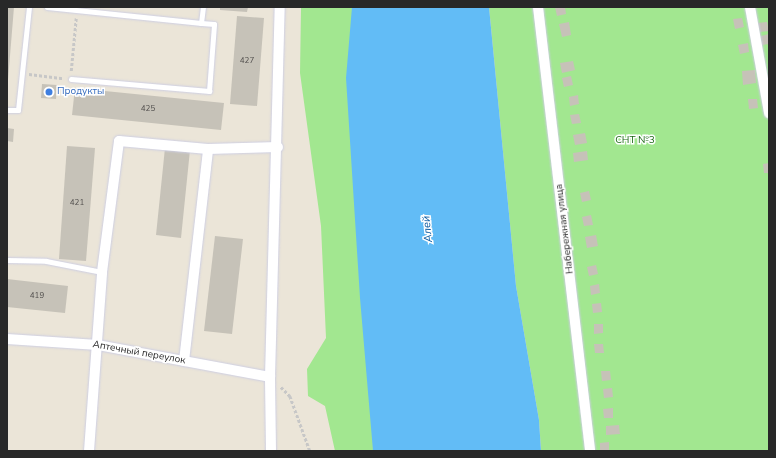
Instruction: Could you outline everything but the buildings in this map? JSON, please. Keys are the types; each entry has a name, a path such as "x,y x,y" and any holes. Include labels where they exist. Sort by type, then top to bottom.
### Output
{"street":[{"path":"271,451 270,377 278,147 280,7"},
{"name":"Набережная улица","path":"538,7 590,451"},
{"path":"750,7 769,114"},
{"path":"89,451 98,345 102,272 119,141 208,149 278,147"},
{"path":"184,361 208,149"},
{"name":"Аптечный переулок","path":"7,340 98,345 270,377"}],"lane":[{"path":"7,110 18,110 29,7"},
{"path":"47,7 214,24 209,91 71,79"},
{"path":"201,23 202,7"},
{"path":"7,260 46,261 102,272"}],"path":[{"path":"22,73 71,79 77,10"},
{"path":"270,377 290,396 310,451"}],"green space":[{"path":"301,7 368,7 373,451 335,451 325,406 308,396 307,369 326,338 321,226 300,73"},
{"name":"СНТ №3","path":"489,7 769,7 769,451 541,451 539,420 516,286"}],"water":[{"name":"Алей","path":"352,7 489,7 516,286 539,420 541,451 373,451 360,298 346,78"}],"place":[{"name":"Продукты","path":"49,92"}]}
